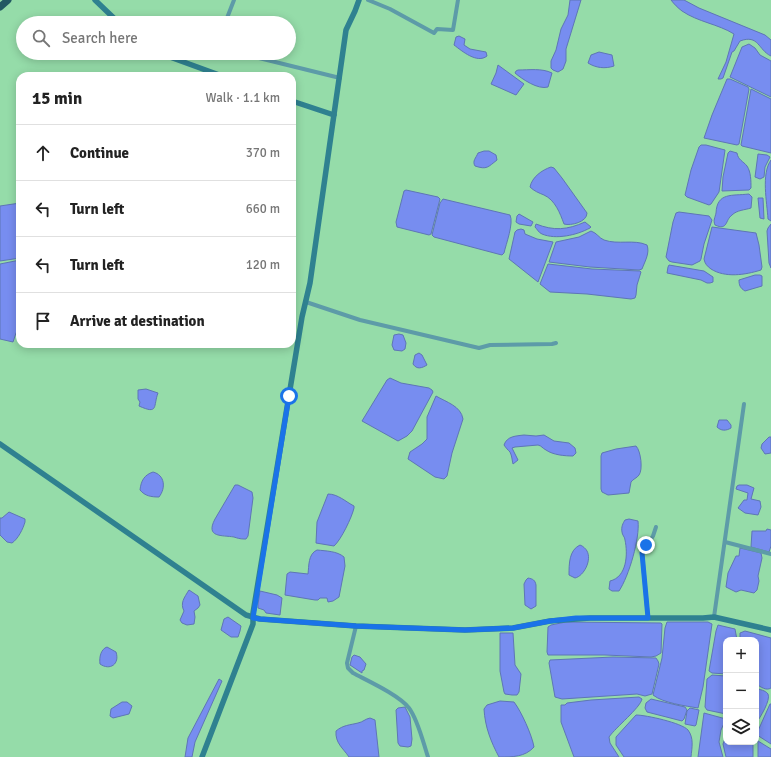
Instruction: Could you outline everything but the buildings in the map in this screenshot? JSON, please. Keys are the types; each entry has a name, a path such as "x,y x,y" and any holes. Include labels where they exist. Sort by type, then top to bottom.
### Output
{"highway":[{"path":"0,7 8,0"}],"street":[{"path":"95,0 112,16"},
{"path":"228,16 234,0"},
{"path":"202,757 253,624 302,317 310,283 346,30 359,0"},
{"path":"368,0 390,9 434,33 437,29 453,30 458,0"},
{"path":"178,60 211,72"},
{"path":"267,60 340,78"},
{"path":"296,102 334,116"},
{"path":"306,302 360,320 479,348 490,345 556,343"},
{"path":"714,617 744,404"},
{"path":"0,444 246,615 253,618 356,626 465,630 513,628 576,618 714,617 771,630"},
{"path":"648,618 642,553 656,526"},
{"path":"725,542 771,554"},
{"path":"356,626 347,663 348,668 353,673 397,698 408,707 414,716 428,757"}],"water":[{"path":"570,0 581,0 566,49 566,61 563,69 558,72 551,68 551,61 556,50 561,29 568,15"},
{"path":"671,0 684,0 699,8 765,35 771,40 771,56 755,41 746,39 740,41 732,52 723,78 718,79 726,62 734,34 688,15 679,9"},
{"path":"459,36 465,39 464,45 470,49 486,52 487,56 483,58 474,58 454,45 456,37"},
{"path":"749,44 755,48 760,55 771,61 771,97 730,77 742,47"},
{"path":"599,52 612,55 614,66 601,68 588,63 591,55"},
{"path":"498,65 524,84 516,95 491,84"},
{"path":"518,70 540,70 552,73 548,87 540,87 526,81 515,73"},
{"path":"727,79 748,87 749,89 739,144 737,145 704,138"},
{"path":"751,89 771,99 771,153 741,145"},
{"path":"701,145 725,150 719,192 709,205 685,195 691,170"},
{"path":"489,151 496,155 497,160 487,167 482,168 475,166 474,161 478,153"},
{"path":"730,151 737,153 748,168 751,182 751,188 749,190 722,191 723,177 728,153"},
{"path":"758,154 767,155 770,157 765,167 764,177 760,179 755,177"},
{"path":"771,160 771,221 768,219 765,180"},
{"path":"551,167 554,168 562,178 587,213 582,221 574,224 564,224 554,203 548,197 530,187 531,183 538,174"},
{"path":"406,190 438,197 440,199 431,234 429,235 397,227 396,222 404,191"},
{"path":"749,194 752,197 751,208 734,213 722,227 715,225 714,220 717,206 722,198 731,195"},
{"path":"758,198 763,198 764,219 760,218"},
{"path":"443,199 510,215 511,223 504,253 502,255 434,237 432,235 440,203"},
{"path":"16,204 16,259 0,261 0,206"},
{"path":"679,212 709,216 712,220 701,259 692,265 672,262 666,257 673,222 676,213"},
{"path":"519,214 533,222 531,226 516,222"},
{"path":"585,222 591,227 590,228 573,235 560,237 542,234 535,227 536,224 549,228 560,229 572,227"},
{"path":"771,224 771,268 769,263 767,231"},
{"path":"712,227 756,233 762,267 761,270 729,275 722,274 708,267 704,259"},
{"path":"521,229 524,230 525,234 537,239 553,242 538,282 509,259 515,232"},
{"path":"591,231 604,240 615,242 637,242 647,245 648,254 642,269 590,267 549,262 556,242 579,237"},
{"path":"16,261 16,333 13,342 0,339 0,264"},
{"path":"548,264 592,269 640,271 635,298 631,299 550,292 540,284"},
{"path":"669,265 704,271 713,277 713,282 707,283 701,280 667,273"},
{"path":"755,275 762,276 762,286 745,291 742,289 739,280"},
{"path":"394,335 403,335 406,343 405,349 402,351 394,350 392,345"},
{"path":"419,353 422,355 427,365 420,368 413,364 415,355"},
{"path":"390,378 401,383 429,388 433,392 412,431 398,441 362,421 387,380"},
{"path":"146,389 158,393 154,408 150,410 139,406 140,402 138,399 138,390"},
{"path":"436,396 456,408 462,415 463,419 452,453 447,476 444,479 435,477 408,459 410,452 427,439 427,417"},
{"path":"719,420 727,420 731,425 731,428 724,430 717,427"},
{"path":"544,435 554,441 569,443 575,448 576,453 573,456 559,455 549,452 538,445 515,447 512,448 518,460 513,464 512,456 504,445 505,442 515,436"},
{"path":"769,437 771,437 771,453 765,454 761,448 762,444"},
{"path":"636,446 640,456 641,469 639,475 631,482 629,493 608,495 602,492 602,453"},
{"path":"153,472 160,476 163,482 163,490 159,497 148,496 140,490 144,479 147,475"},
{"path":"235,485 252,492 253,498 248,536 246,539 216,534 213,533 212,530 212,525 215,519"},
{"path":"739,485 747,485 754,488 751,499 760,501 761,507 758,515 745,513 738,508 744,500 747,500 748,493 736,489"},
{"path":"328,494 339,497 354,506 346,528 334,546 316,543 317,522"},
{"path":"9,512 25,519 20,534 12,543 7,542 0,535 0,518"},
{"path":"629,519 638,521 636,547 623,584 619,591 612,591 609,589 610,581 616,579 620,575 625,564 626,546 622,528 625,520"},
{"path":"767,529 771,530 771,546 769,552 751,547 752,531 766,531"},
{"path":"580,545 587,550 588,563 584,571 575,578 569,575 570,562 574,550"},
{"path":"740,548 761,553 762,558 758,576 759,581 757,590 754,593 741,590 736,592 726,587 728,573 736,556 739,556"},
{"path":"317,550 335,552 344,557 345,566 339,597 328,602 327,598 315,600 285,595 287,574 290,572 308,574 310,557"},
{"path":"528,578 534,580 536,585 536,606 531,609 525,605 524,584"},
{"path":"189,590 198,596 200,605 194,611 194,624 187,625 182,623 180,620 184,611 182,605 183,600"},
{"path":"260,591 277,595 282,598 280,615 266,613 264,610 258,608"},
{"path":"228,617 241,626 238,637 231,637 221,630 224,619"},
{"path":"566,622 661,623 661,653 651,657 548,655 548,627"},
{"path":"667,622 708,622 712,624 703,687 698,708 668,702 653,695 662,658"},
{"path":"718,625 735,629 736,637 723,637 723,674 712,673 709,671"},
{"path":"745,631 771,638 771,688 765,689 759,686 759,637 740,637 740,633"},
{"path":"500,633 513,633 515,665 521,674 519,692 517,695 505,694 504,692 500,671"},
{"path":"107,647 116,652 117,660 113,665 107,667 100,664 100,656 102,651"},
{"path":"354,655 360,657 366,664 362,673 350,665"},
{"path":"613,657 656,658 659,664 652,694 645,696 637,694 562,699 555,697 549,663 550,660"},
{"path":"712,675 723,676 723,713 707,710 705,707 707,679"},
{"path":"219,679 222,681 195,742 192,757 185,757 188,738"},
{"path":"759,689 768,694 769,697 765,709 759,718"},
{"path":"639,697 642,699 637,707 609,737 610,743 619,757 574,757 561,722 561,705 591,700"},
{"path":"651,699 685,707 687,710 684,719 682,721 647,712 645,708 646,703"},
{"path":"500,701 514,702 523,717 534,747 523,755 499,757 493,746 484,709 487,705"},
{"path":"122,702 127,702 132,706 129,714 113,718 110,716 111,709"},
{"path":"771,704 771,744 759,736 759,729"},
{"path":"405,707 410,717 412,739 411,746 408,747 400,746 398,743 396,710 398,708"},
{"path":"690,708 699,710 695,726 685,724 687,711"},
{"path":"704,713 723,718 723,726 719,742 723,757 698,757"},
{"path":"636,715 672,722 688,730 692,739 691,757 624,757 616,745 616,737"},
{"path":"370,718 375,720 379,757 349,757 338,742 336,731 344,726 360,723"},
{"path":"759,742 771,749 771,757 758,757"},
{"path":"723,745 753,745 753,757 726,757"}],"route":[{"path":"289,396 253,618 356,626 465,630 513,628 576,618 648,618 642,560 642,553 646,545"}]}
